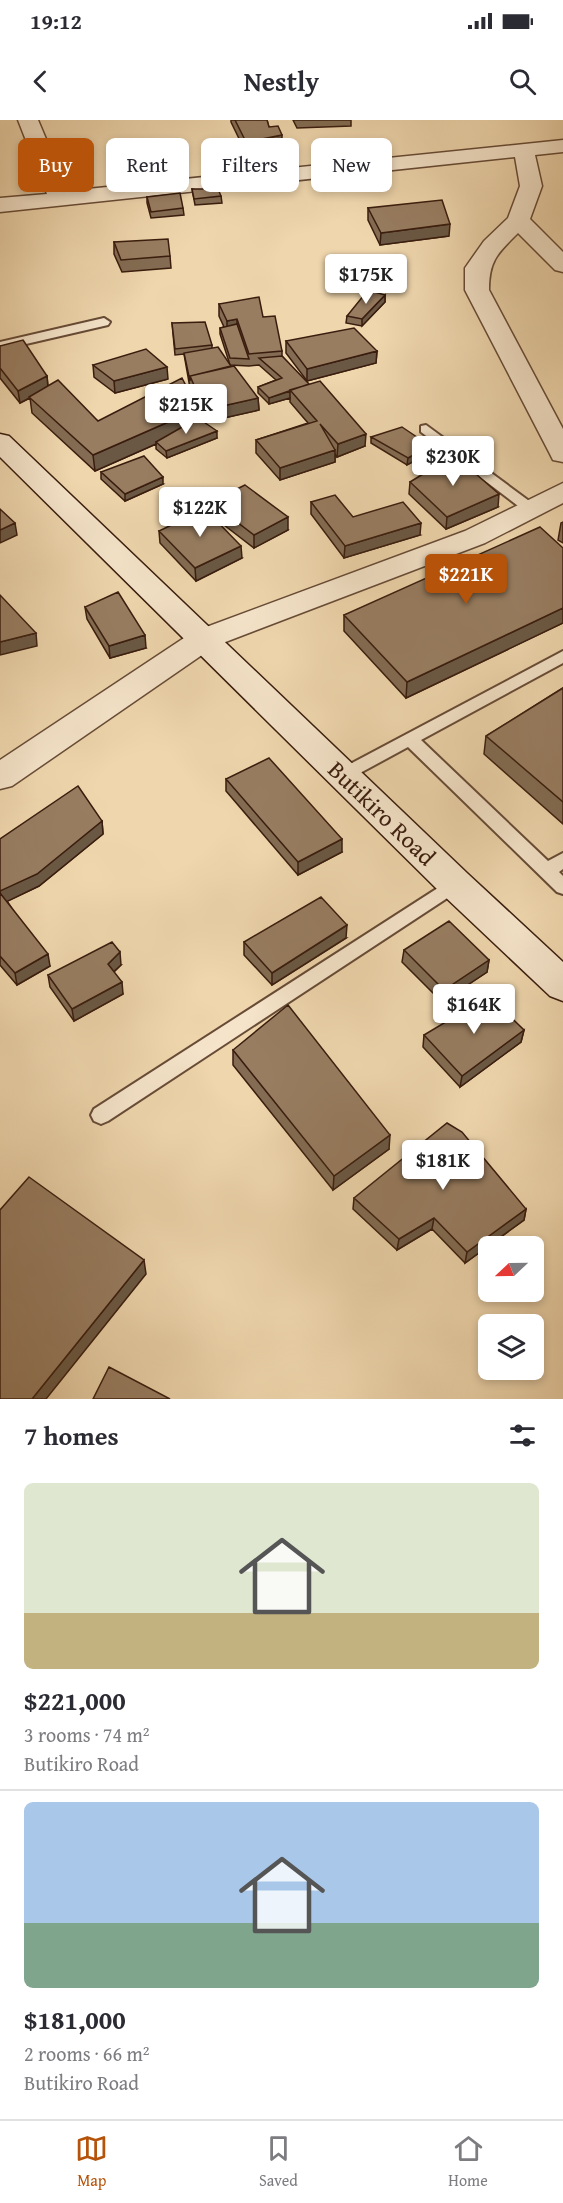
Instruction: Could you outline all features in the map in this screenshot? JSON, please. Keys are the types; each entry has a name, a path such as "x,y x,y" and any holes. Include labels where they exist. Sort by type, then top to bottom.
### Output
{"street":[{"path":"28,120 60,199"},
{"path":"0,205 563,146"},
{"path":"524,151 531,186 518,220 492,246 477,268 477,290 563,454"},
{"path":"518,220 563,265"},
{"name":"Butikiro Road","path":"0,442 455,884 561,980"},
{"path":"0,777 204,639 475,537 563,492"}],"lane":[{"path":"0,346 104,322"},
{"path":"426,429 531,509"},
{"path":"343,775 563,656"},
{"path":"410,739 563,887"},
{"path":"547,871 563,860"},
{"path":"101,1114 455,884"}],"building":[{"path":"235,120 267,120 269,127 278,126 282,135 267,138 244,138"},
{"path":"192,189 201,189 201,192 219,192 221,196 194,199"},
{"path":"180,193 183,208 151,212 147,197"},
{"path":"442,200 450,224 381,233 368,208"},
{"path":"168,239 170,256 121,260 114,242"},
{"path":"368,290 385,295 362,319 347,316"},
{"path":"259,297 263,317 275,316 282,351 249,354 237,319 227,321 219,304"},
{"path":"205,322 212,345 175,349 172,323"},
{"path":"237,324 249,359 230,358 220,328"},
{"path":"354,328 377,351 307,369 286,341"},
{"path":"23,340 47,376 18,391 0,368 0,346"},
{"path":"218,347 231,366 190,376 190,381 184,353"},
{"path":"146,349 167,367 114,381 93,365"},
{"path":"282,356 309,384 269,398 258,387 282,378 259,358"},
{"path":"234,366 258,398 205,410 190,376"},
{"path":"182,378 198,409 93,455 29,397 58,380 98,421"},
{"path":"320,381 366,434 338,444 320,424 335,450 280,468 256,440 317,421 290,390"},
{"path":"198,418 217,431 166,451 156,442"},
{"path":"402,427 430,446 408,458 371,437"},
{"path":"454,455 499,494 447,517 410,482"},
{"path":"144,456 163,477 125,494 101,472"},
{"path":"245,485 288,517 254,535 211,502"},
{"path":"335,495 353,517 403,502 421,523 345,546 311,502"},
{"path":"0,509 15,523 0,530"},
{"path":"205,509 241,546 195,568 159,531"},
{"path":"540,527 563,548 563,608 407,682 344,615"},
{"path":"118,592 145,635 109,646 85,607"},
{"path":"0,595 36,633 0,642"},
{"path":"563,688 563,802 486,736"},
{"path":"269,758 342,839 298,862 226,779"},
{"path":"78,786 102,821 37,874 0,891 0,839"},
{"path":"0,893 48,954 15,973 0,956"},
{"path":"321,897 347,925 272,973 244,942"},
{"path":"449,921 489,960 444,990 404,950"},
{"path":"112,942 120,952 108,964 122,982 72,1009 48,975"},
{"path":"489,996 524,1030 462,1076 424,1035"},
{"path":"288,1005 390,1135 334,1176 233,1050"},
{"path":"447,1123 462,1132 526,1209 489,1236 478,1236 478,1244 467,1252 434,1218 399,1239 354,1198"},
{"path":"29,1177 144,1260 32,1399 0,1399 0,1210"},
{"path":"109,1367 170,1399 93,1399"}]}
